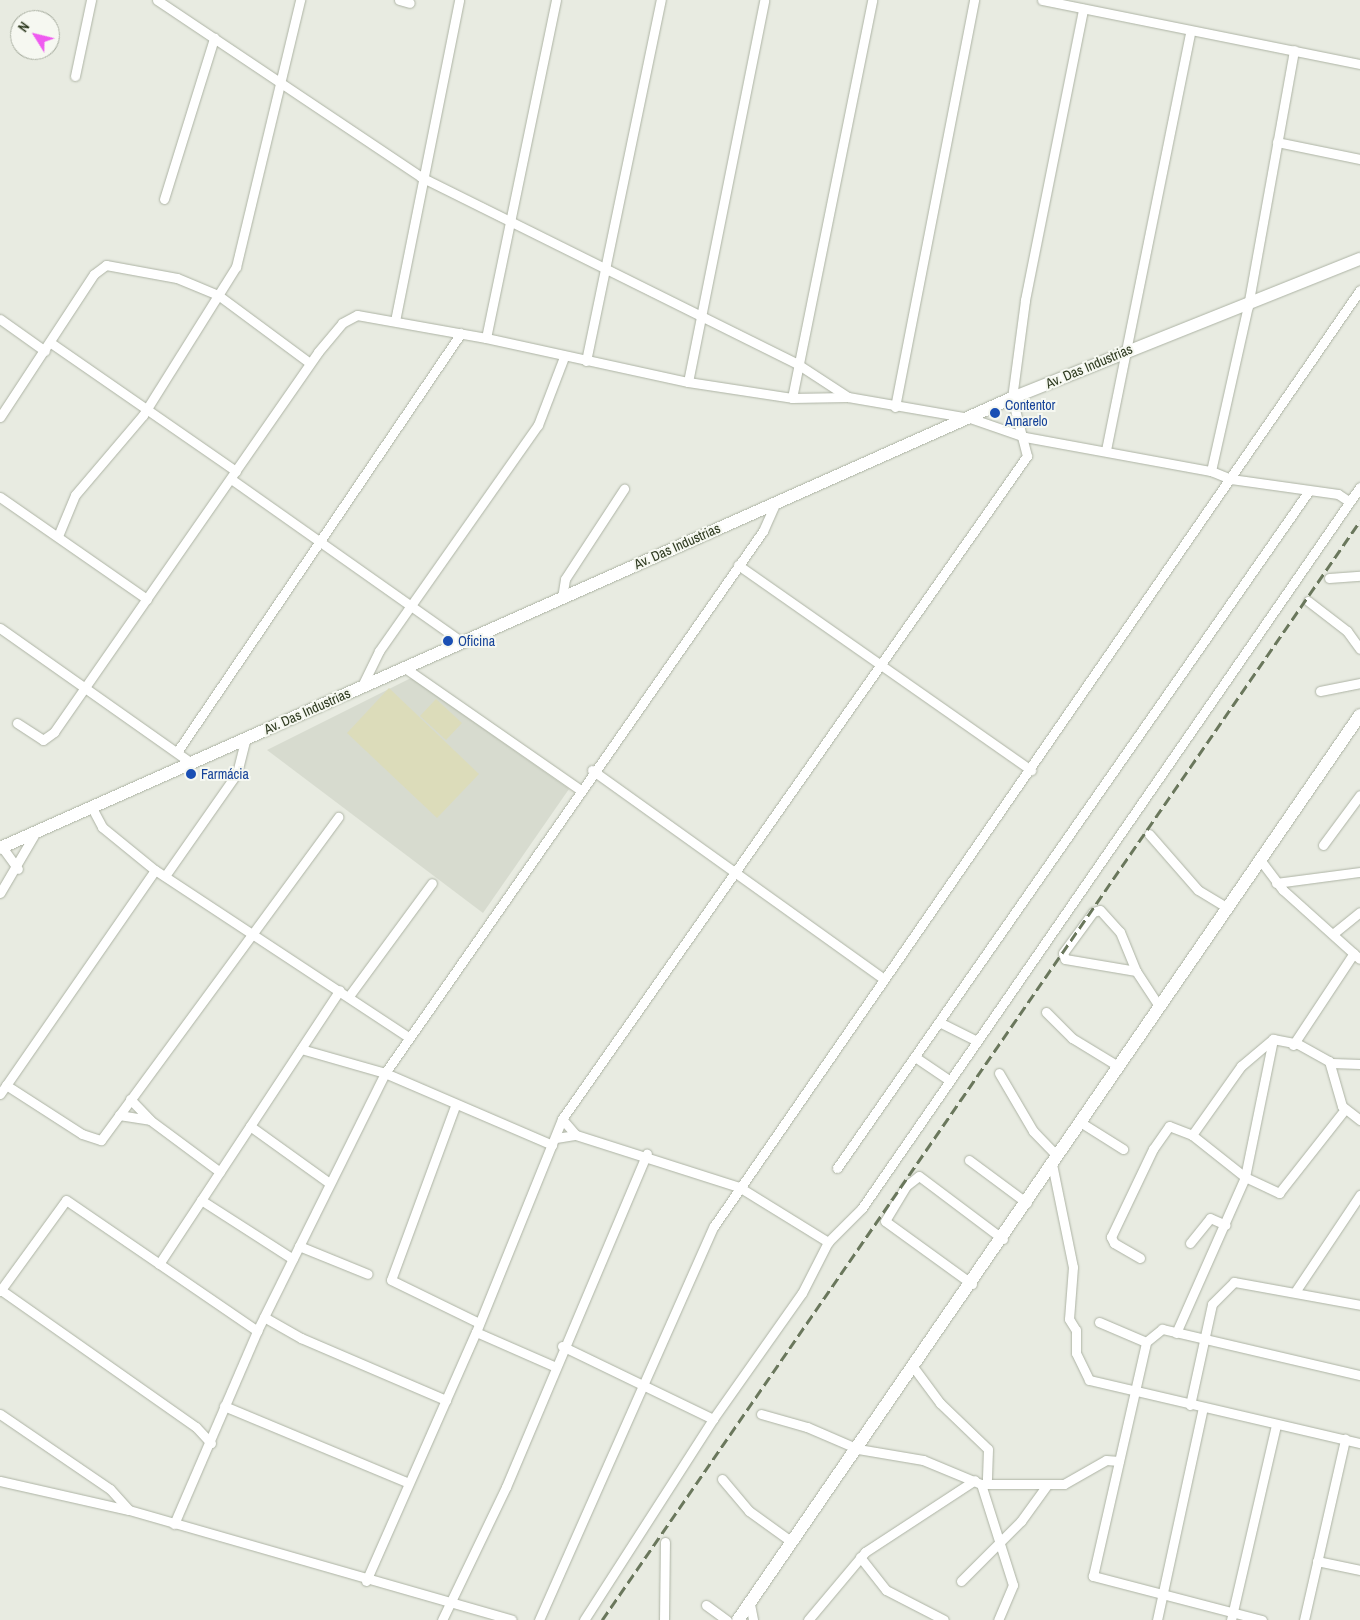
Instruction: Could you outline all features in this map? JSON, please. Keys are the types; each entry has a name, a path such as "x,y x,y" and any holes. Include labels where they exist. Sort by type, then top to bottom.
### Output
{"main road":[{"name":"Av. Das Industrias","path":"1,848 34,835 91,806 1012,398 1126,350 1248,306 1360,259"},
{"path":"738,1620 1003,1239 1118,1066 1360,715"}],"street":[{"path":"75,76 91,0"},
{"path":"157,0 421,177 605,271 701,315 799,365 848,397"},
{"path":"48,529 63,516 98,464 130,432 218,295 238,260 300,0"},
{"path":"399,0 410,2"},
{"path":"395,321 421,177 459,0"},
{"path":"486,338 556,0"},
{"path":"586,361 661,0"},
{"path":"688,382 764,0"},
{"path":"792,398 872,0"},
{"path":"895,407 974,0"},
{"path":"1042,0 1190,32 1294,50 1360,64"},
{"path":"366,1581 478,1328 562,1119 738,874 1027,456 1025,437 1012,398 1025,300 1083,9"},
{"path":"1106,450 1190,32"},
{"path":"164,199 214,38"},
{"path":"1211,471 1248,306 1294,50"},
{"path":"1277,142 1360,159"},
{"path":"0,417 51,343 94,274 106,265 177,278 218,295 310,363"},
{"path":"539,1620 714,1226 883,978 1031,770 1360,290"},
{"path":"17,722 46,740 147,599 310,363 347,317 367,315 486,338 564,357 688,382 792,398 848,397 895,407 970,418 1025,437 1106,450 1211,471 1231,479 1308,492 1338,494 1350,502"},
{"path":"0,319 45,351"},
{"path":"177,752 461,333"},
{"path":"51,343 146,408 233,475 462,642"},
{"path":"362,686 374,659 411,604 538,425 564,357"},
{"path":"584,1620 713,1419 802,1292 828,1242 862,1208 1360,488"},
{"path":"562,598 565,579 624,489"},
{"path":"837,1168 1308,492"},
{"path":"0,496 147,599"},
{"path":"174,1524 211,1443 224,1406 257,1331 328,1182 384,1073 592,770 769,522 775,504"},
{"path":"58,536 63,516"},
{"path":"738,565 1031,770"},
{"path":"1329,578 1360,576"},
{"path":"1308,601 1347,631 1360,649"},
{"path":"0,628 190,762"},
{"path":"405,668 580,789"},
{"path":"1320,691 1360,684"},
{"path":"165,876 233,780 246,738"},
{"path":"592,770 883,978"},
{"path":"1323,845 1360,795"},
{"path":"91,806 102,827 156,870 252,935 340,990 408,1037"},
{"path":"6,1085 94,1141 101,1140 338,817"},
{"path":"1149,834 1198,890 1228,908"},
{"path":"0,893 18,869 34,835"},
{"path":"1,848 18,869"},
{"path":"1261,861 1276,883 1334,933 1357,956 1293,1045"},
{"path":"0,1094 156,870"},
{"path":"1276,883 1360,872"},
{"path":"348,996 432,883"},
{"path":"1136,971 1065,959 1064,953 1097,909 1120,932 1136,971 1159,1006"},
{"path":"1334,933 1360,912"},
{"path":"160,1264 340,990"},
{"path":"1046,1012 1072,1038 1118,1066"},
{"path":"939,1022 977,1041"},
{"path":"1176,1333 1226,1225 1245,1176 1273,1039"},
{"path":"1192,1135 1230,1079 1262,1044 1273,1039 1293,1045 1332,1064 1360,1064"},
{"path":"301,1049 384,1073 455,1106 554,1141 576,1135 647,1154 739,1187 828,1242"},
{"path":"915,1057 949,1080"},
{"path":"1332,1064 1345,1109 1360,1120"},
{"path":"999,1073 1033,1131 1055,1160 1073,1266 1068,1315 1076,1330 1076,1353 1093,1383 1360,1443"},
{"path":"130,1099 150,1120 220,1172"},
{"path":"455,1106 391,1280 478,1328 554,1366"},
{"path":"1140,1258 1114,1243 1112,1234 1167,1128 1172,1125 1192,1135 1245,1176 1275,1193 1282,1192 1345,1109"},
{"path":"119,1115 150,1120"},
{"path":"562,1119 576,1135"},
{"path":"1080,1122 1123,1149"},
{"path":"250,1126 328,1182"},
{"path":"442,1620 452,1604 506,1486 562,1346 647,1154"},
{"path":"969,1160 1027,1203"},
{"path":"972,1284 885,1222 906,1186 919,1176 1003,1239"},
{"path":"1295,1292 1360,1195"},
{"path":"211,1443 196,1427 0,1291 63,1200 257,1331"},
{"path":"201,1200 293,1258"},
{"path":"1190,1243 1210,1218 1226,1225"},
{"path":"299,1246 368,1274"},
{"path":"1190,1405 1213,1301 1234,1282 1360,1305"},
{"path":"264,1317 301,1338 446,1400"},
{"path":"1099,1322 1146,1342"},
{"path":"1262,1620 1232,1617 1093,1576 1146,1342 1156,1330 1176,1333 1360,1375"},
{"path":"562,1346 713,1419"},
{"path":"914,1368 940,1403 988,1449 981,1482 1014,1585 998,1620"},
{"path":"224,1406 409,1483"},
{"path":"1157,1620 1203,1408"},
{"path":"0,1414 110,1489 129,1510"},
{"path":"761,1414 807,1426 858,1448 923,1460 981,1482 1064,1484 1106,1460 1119,1461"},
{"path":"1232,1617 1276,1425"},
{"path":"196,1427 217,1428"},
{"path":"1304,1620 1344,1439"},
{"path":"722,1479 748,1512 792,1542"},
{"path":"0,1481 129,1510 366,1581 512,1620"},
{"path":"808,1620 860,1557 981,1482"},
{"path":"961,1581 1037,1503 1047,1485"},
{"path":"664,1620 665,1542"},
{"path":"860,1557 886,1590 944,1620"},
{"path":"1318,1561 1360,1570"},
{"path":"750,1604 753,1620"},
{"path":"706,1605 727,1620"}],"shaded area":[{"path":"411,678 569,789 483,913 267,750"}],"green space":[{"path":"389,688 479,774 437,818 347,733"},
{"path":"436,699 462,723 446,740 420,716"}],"railway":[{"path":"602,1620 1360,521"}],"place":[{"name":"Contentor Amarelo","path":"995,413"},
{"name":"Oficina","path":"448,641"},
{"name":"Farmácia","path":"191,774"}]}
